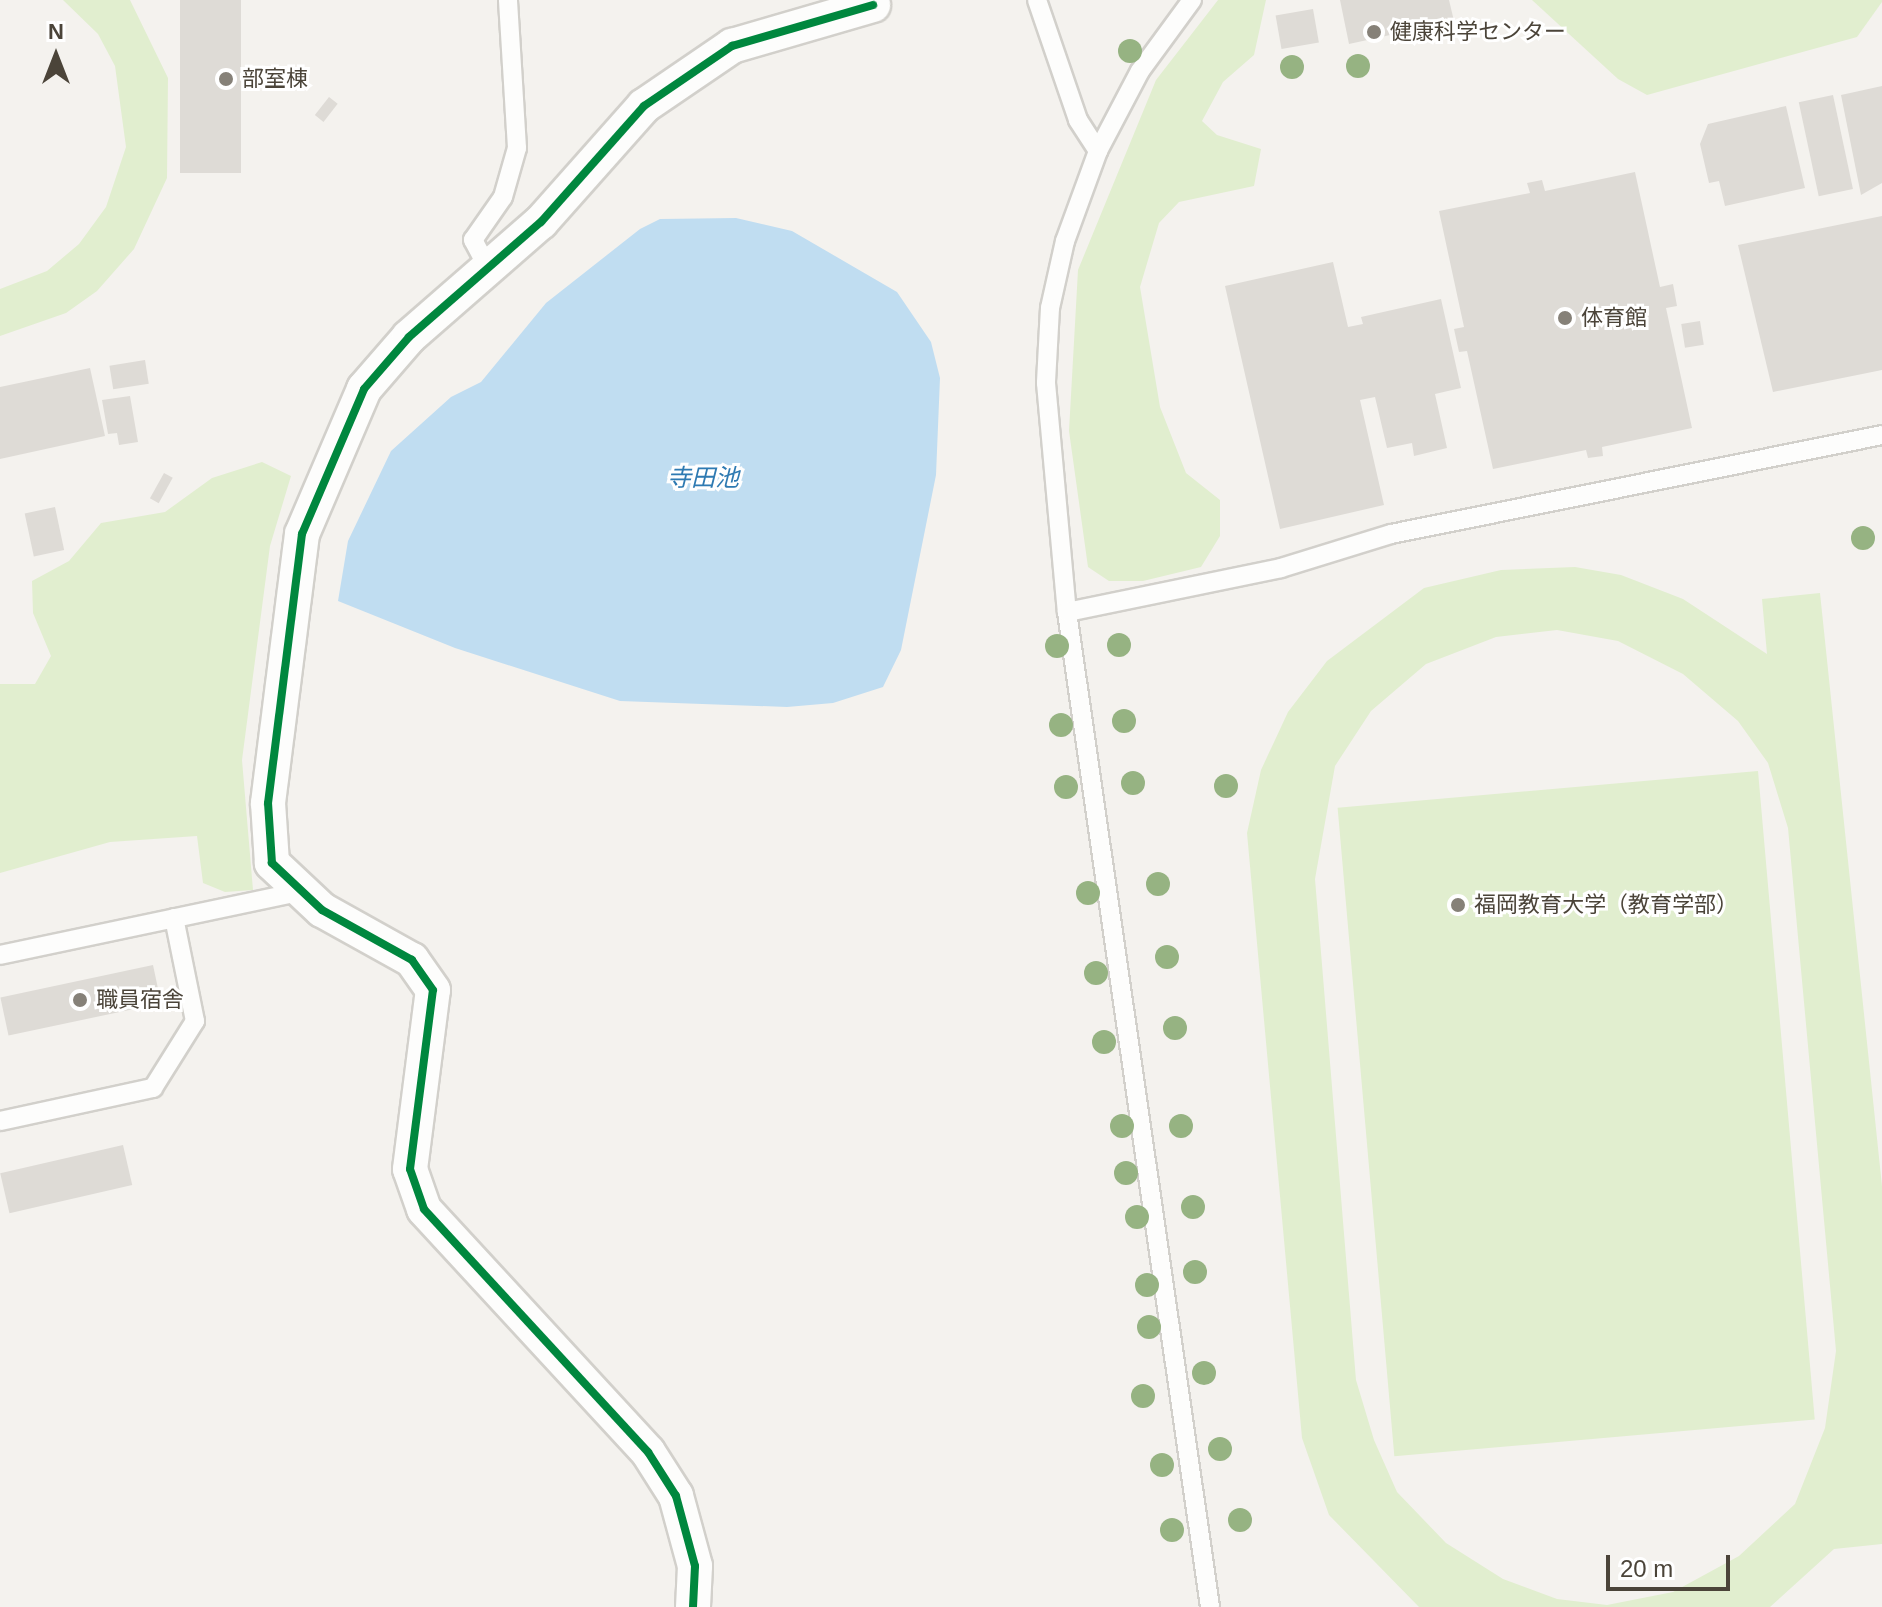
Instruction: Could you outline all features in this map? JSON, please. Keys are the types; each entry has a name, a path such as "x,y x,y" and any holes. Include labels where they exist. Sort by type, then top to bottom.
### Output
{"street":[{"path":"693,1607 695,1566 676,1496 648,1452 424,1209 410,1169 433,990 412,960 299,892 272,863 266,835 302,534 364,389 409,337 541,222 644,106 732,46 873,5"}],"lane":[{"path":"488,268 473,240 503,197 517,148 508,0"},
{"path":"1037,0 1078,120 1098,151"},
{"path":"1192,0 1140,71 1098,151 1050,308 1046,383 1067,612 1210,1607"},
{"path":"1067,612 1281,568 1391,534 1882,435"},
{"path":"0,955 299,892"},
{"path":"0,1121 153,1088 195,1021 174,918"}],"green space":[{"path":"63,0 130,0 168,78 167,178 134,249 97,291 66,313 0,336 0,289 47,271 79,244 106,207 126,147 115,66 98,34"},
{"path":"1218,0 1266,0 1254,55 1223,82 1202,121 1217,135 1261,149 1254,186 1179,202 1159,223 1140,287 1160,407 1186,473 1220,500 1220,536 1201,567 1143,581 1109,581 1088,567 1069,431 1078,270 1156,80"},
{"path":"1532,0 1882,2 1857,37 1647,95 1618,79"},
{"path":"262,462 291,476 270,546 242,760 253,890 225,892 203,883 197,836 110,842 0,873 0,684 35,684 51,656 33,613 32,581 69,561 101,523 165,512 212,478"},
{"path":"1575,567 1621,575 1683,599 1767,654 1762,599 1820,593 1882,1186 1882,1544 1834,1549 1770,1607 1419,1607 1329,1515 1302,1438 1247,833 1261,770 1288,712 1327,661 1424,588 1501,570","holes":["1557,630 1618,641 1683,674 1738,721 1768,763 1788,828 1836,1351 1825,1428 1795,1504 1739,1556 1673,1592 1607,1605 1557,1599 1503,1579 1446,1543 1397,1492 1374,1440 1356,1380 1315,879 1335,766 1371,711 1426,664 1496,637"]},
{"path":"1758,771 1815,1420 1394,1456 1338,808"}],"water":[{"name":"寺田池","path":"736,218 792,231 897,292 931,342 940,378 936,475 901,650 883,687 833,703 787,707 620,701 455,648 338,601 348,541 391,451 451,397 481,382 546,303 640,229 660,219"}],"building":[{"name":"部室棟","path":"180,0 241,0 241,173 180,173"},
{"name":"健康科学センター","path":"1340,0 1449,0 1454,21 1349,44"},
{"path":"1313,9 1319,42 1281,49 1276,16"},
{"path":"1882,86 1882,183 1861,195 1841,95"},
{"path":"1833,95 1853,189 1819,196 1799,102"},
{"path":"329,97 338,104 324,122 315,115"},
{"path":"1786,106 1805,188 1725,206 1719,181 1709,183 1700,144 1708,124"},
{"name":"体育館","path":"1635,172 1660,287 1673,284 1677,306 1666,308 1692,428 1602,447 1603,456 1588,458 1586,450 1493,469 1467,351 1459,352 1454,329 1464,327 1439,211 1530,193 1527,183 1542,180 1545,191"},
{"path":"1882,216 1882,370 1773,392 1738,245"},
{"path":"1333,262 1348,327 1363,324 1361,317 1441,299 1461,388 1435,394 1447,448 1414,456 1412,443 1387,448 1375,397 1360,400 1384,505 1280,529 1225,286"},
{"path":"1700,321 1704,345 1685,348 1681,324"},
{"path":"145,360 149,384 113,389 109,366"},
{"path":"90,368 105,436 0,459 0,387"},
{"path":"130,396 138,442 119,445 117,433 108,434 102,400"},
{"path":"164,473 173,478 159,503 150,498"},
{"path":"55,507 64,550 34,556 25,513"},
{"name":"職員宿舎","path":"153,965 161,1003 9,1036 0,997"},
{"path":"123,1145 132,1185 9,1213 0,1173"}],"cycle path":[{"path":"693,1607 695,1566 676,1496 648,1452 424,1209 410,1169 433,990 412,960 322,910 272,863 268,803 302,534 364,389 409,337 541,222 644,106 732,46 873,5"}],"place":[{"name":"健康科学センター","path":"1374,32"},
{"name":"部室棟","path":"226,79"},
{"name":"体育館","path":"1565,318"},
{"name":"福岡教育大学（教育学部）","path":"1458,905"},
{"name":"職員宿舎","path":"80,1000"}]}
